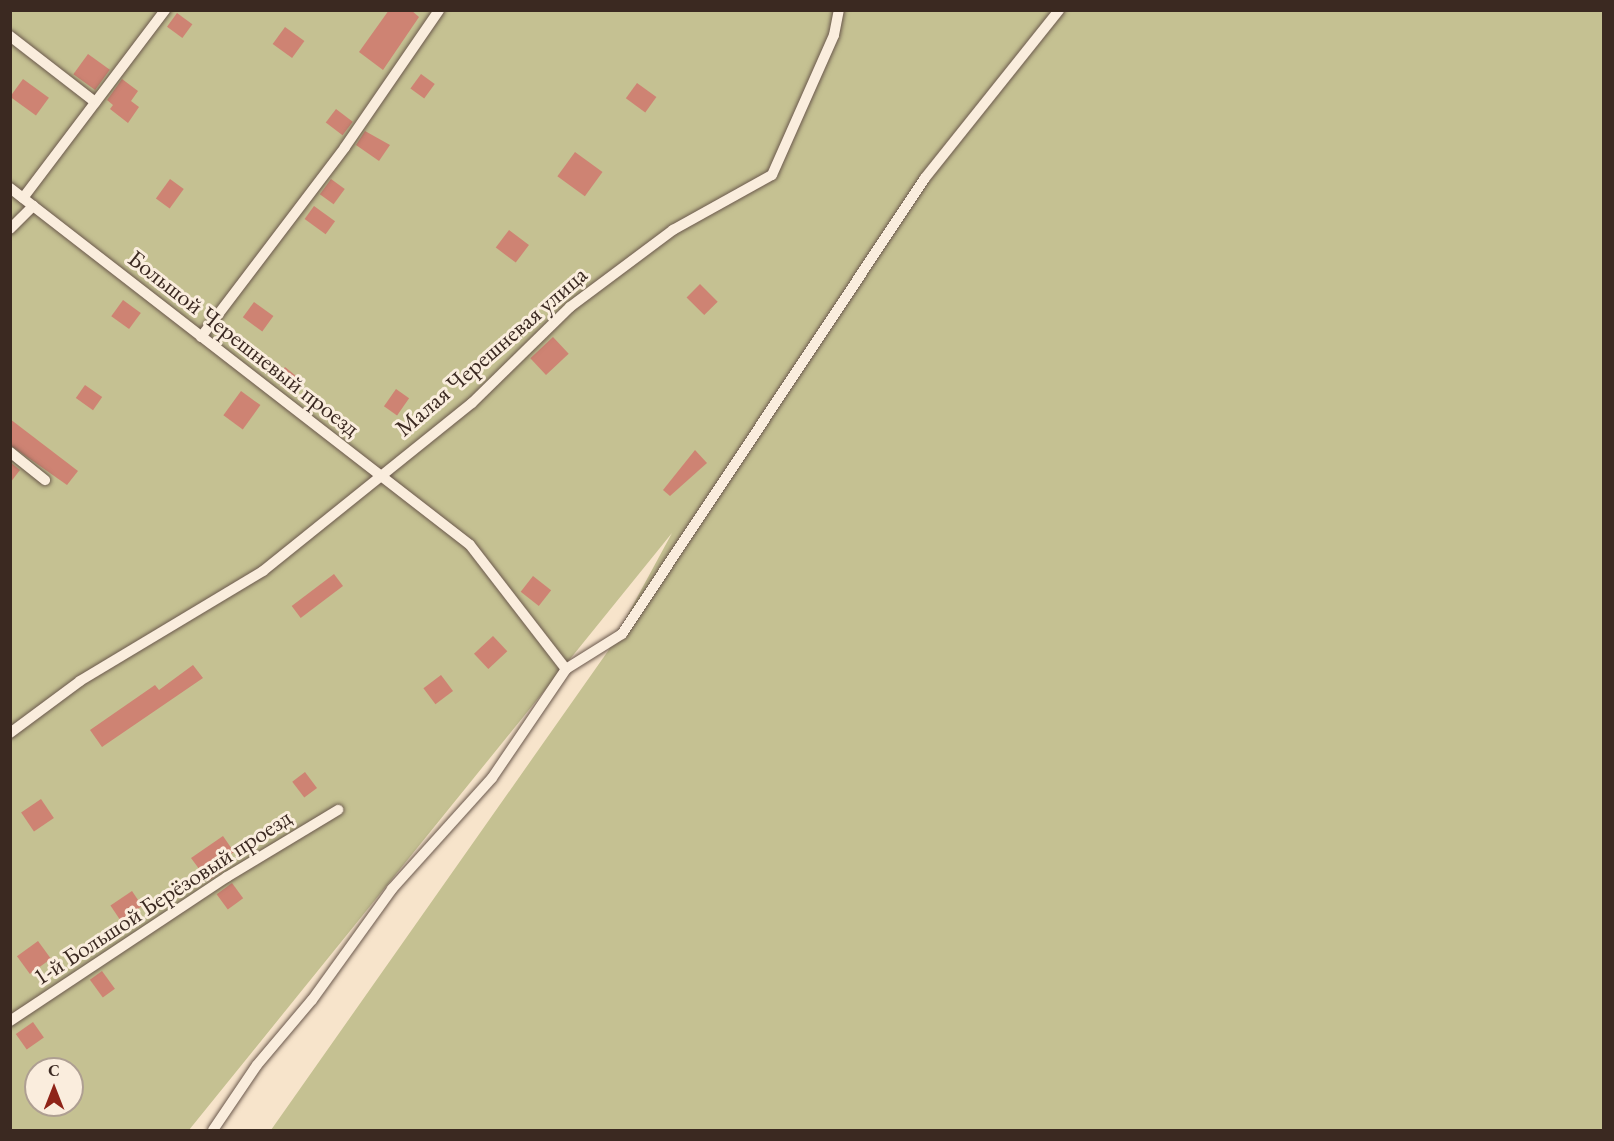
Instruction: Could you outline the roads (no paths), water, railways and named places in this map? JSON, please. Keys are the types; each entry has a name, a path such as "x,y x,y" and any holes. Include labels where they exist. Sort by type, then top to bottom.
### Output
{"lane":[{"path":"23,198 165,10"},
{"path":"201,337 345,147 438,10"},
{"name":"Малая Черешневая улица","path":"10,733 80,681 263,570 379,474 472,403 570,307 673,230 772,175 834,35 839,10"},
{"path":"213,1131 257,1065 312,1000 392,889 492,778 566,669 622,634 925,178 1059,10"},
{"path":"10,36 95,102"},
{"name":"Большой Черешневый проезд","path":"10,188 470,545 566,669"},
{"path":"10,229 33,206"},
{"path":"10,452 45,480"},
{"name":"1-й Большой Берёзовый проезд","path":"10,1021 227,877 338,810"}]}
